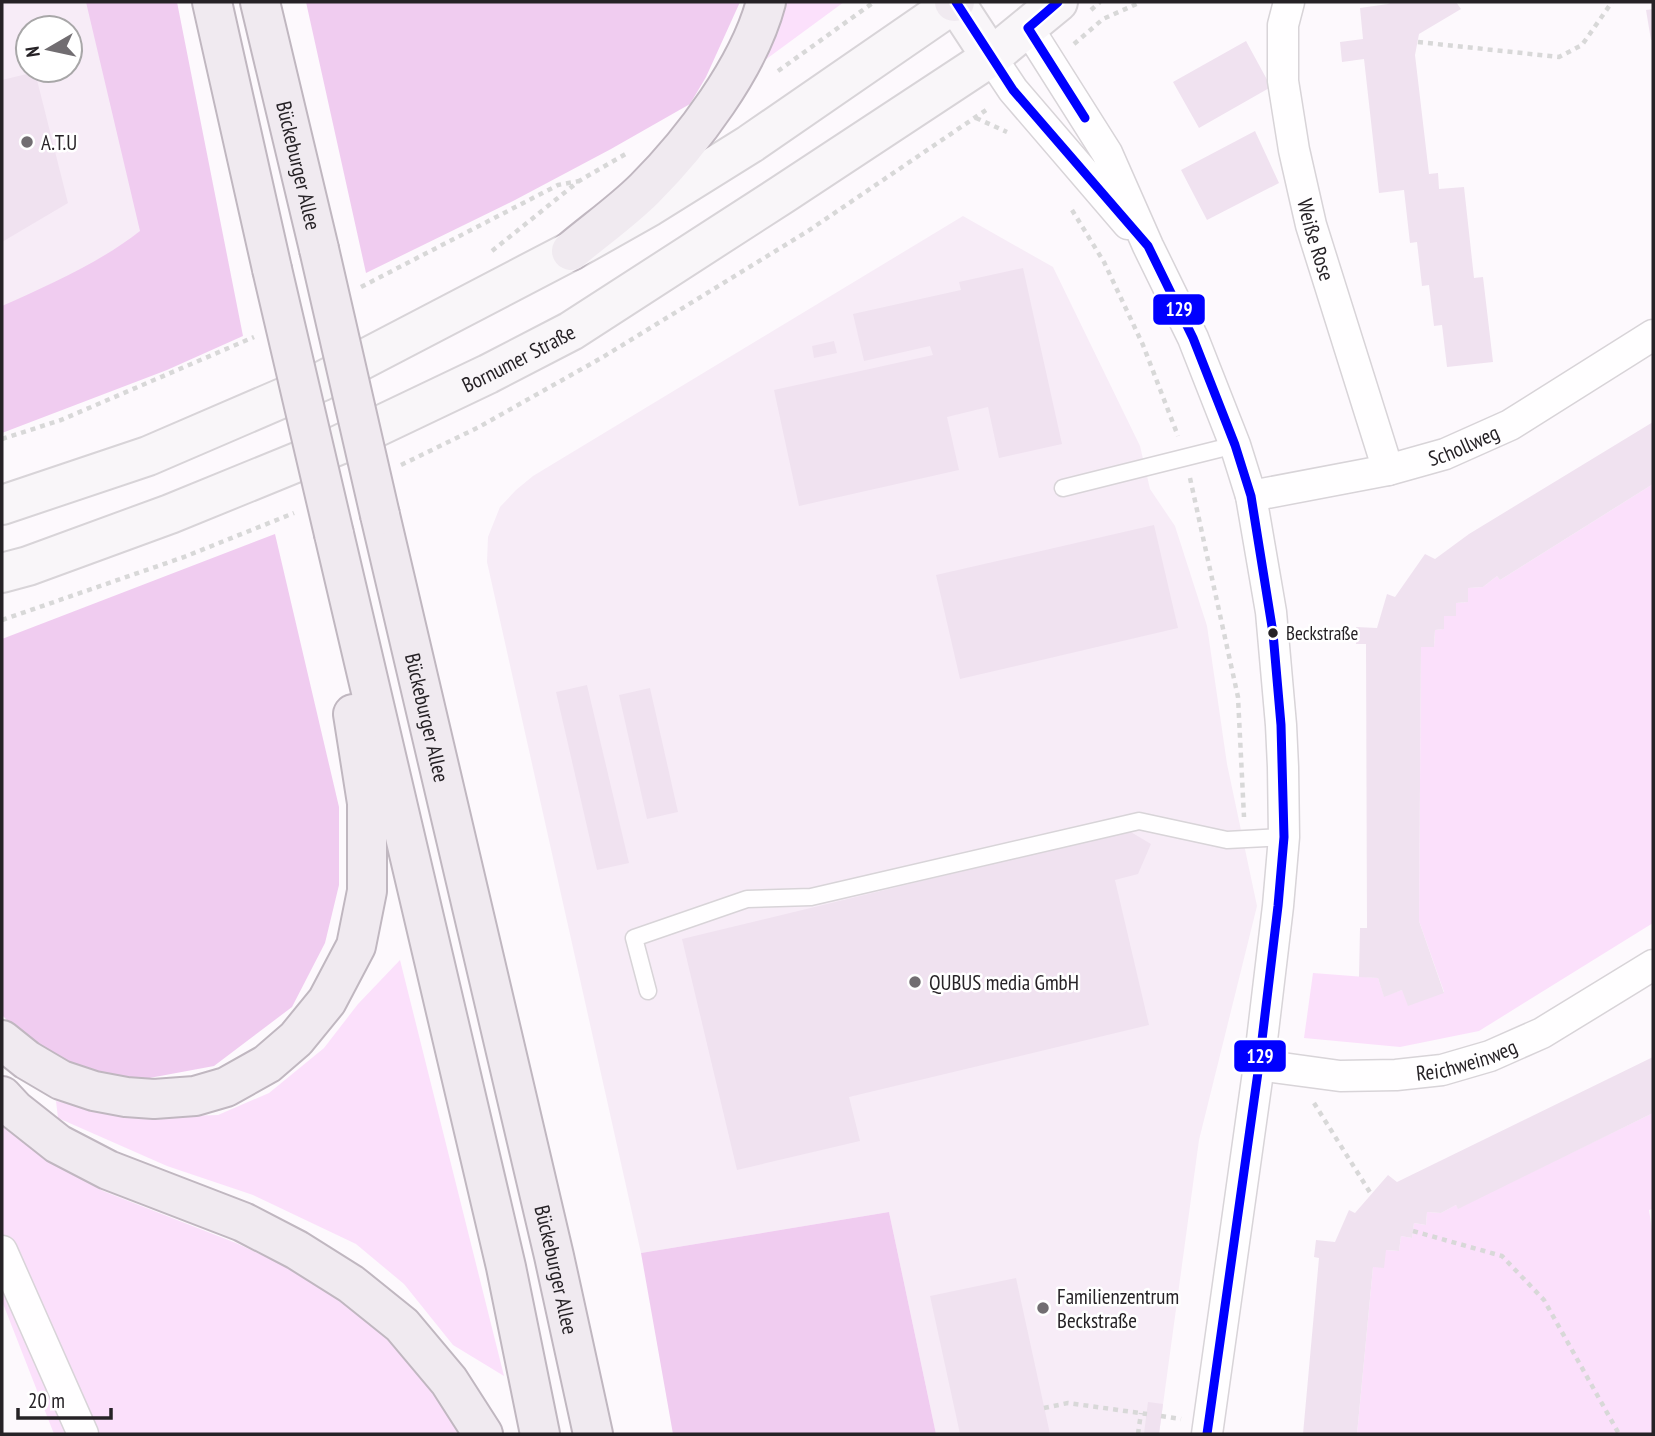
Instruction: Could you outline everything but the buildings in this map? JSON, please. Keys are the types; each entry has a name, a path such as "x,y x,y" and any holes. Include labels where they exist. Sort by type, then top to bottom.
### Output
{"highway":[{"path":"212,2 506,1267 540,1434"},
{"name":"Bückeburger Allee","path":"260,2 551,1242 593,1434"},
{"path":"278,2 319,249"},
{"path":"571,251 643,191 683,148 711,111 742,61 766,2"},
{"path":"2,1040 27,1060 61,1080 94,1091 154,1099 195,1096 226,1087 267,1064 296,1039 327,1001 356,946 367,891 367,803 341,637 334,534"},
{"path":"2,1096 15,1110 58,1144 108,1170 243,1222 297,1250 351,1284 402,1325 449,1381 483,1434"}],"main road":[{"path":"2,505 148,456 322,380 571,251 649,207 750,144 955,2 991,57"},
{"name":"Bornumer Straße","path":"2,573 170,514 339,445 571,331 991,57 1020,15 1058,2"}],"street":[{"name":"Weiße Rose","path":"1289,2 1283,25 1283,81 1294,150 1311,225 1388,470"},
{"path":"1020,15 1107,153 1193,338 1235,445 1251,496 1273,633 1281,725 1284,837 1259,1065 1207,1434"},
{"path":"991,57 1013,90 1148,246"},
{"name":"Schollweg","path":"1251,496 1388,470 1446,454 1510,425 1653,335"},
{"name":"Reichweinweg","path":"1259,1065 1340,1076 1396,1075 1443,1070 1490,1056 1542,1033 1653,965"},
{"path":"2,1251 83,1434"}],"lane":[{"path":"1063,488 1235,445"},
{"path":"648,990 634,938 747,899 811,897 1139,821 1227,840 1284,837"}],"path":[{"path":"1081,39 1104,19 1141,2"},
{"path":"1418,42 1559,57 1582,45 1612,2"},
{"path":"1294,1070 1371,1195"},
{"path":"1413,1231 1502,1256 1544,1300 1619,1434"},
{"path":"1045,1408 1068,1403 1144,1414 1138,1434"}],"shaded area":[{"path":"2,2 130,2 186,281 2,339"},
{"path":"86,2 177,2 243,336 167,370 2,433 2,306 91,263 140,231"},
{"path":"306,2 740,2 706,77 690,104 515,200 366,273"},
{"path":"783,2 844,2 753,69"},
{"path":"963,216 1053,267 1140,446 1150,489 1175,526 1207,626 1227,764 1257,906 1199,1140 1159,1434 936,1434 889,1212 641,1253 487,562 488,537 500,507 533,476"},
{"path":"1653,484 1653,923 1479,1031 1400,1047 1304,1038 1313,973 1378,978 1384,996 1402,990 1444,992 1419,921 1421,647 1434,647 1435,630 1443,629 1444,616 1455,616 1456,603 1468,602 1468,588 1483,587 1497,576 1500,580"},
{"path":"275,534 339,807 339,885 325,943 292,1007 214,1066 144,1079 90,1071 31,1045 2,1015 2,639"},
{"path":"400,960 504,1376 453,1345 404,1284 356,1244 253,1195 167,1166 58,1118 56,1101 96,1110 151,1117 218,1115 269,1093 324,1048 358,1004"},
{"path":"1653,1113 1653,1209 1649,1210 1653,1237 1653,1434 1357,1434 1373,1267 1386,1250 1399,1251 1401,1236 1412,1238 1414,1223 1426,1225 1427,1212 1441,1213 1456,1205 1458,1208"},
{"path":"2,1125 48,1161 103,1191 236,1243 290,1268 343,1301 392,1340 436,1391 462,1434 54,1434 2,1301"},
{"path":"889,1212 936,1434 673,1434 641,1253"}],"transit line":[{"name":"129","path":"956,2 1013,90 1148,246 1193,338 1235,445 1251,496 1273,633 1281,725 1284,837 1259,1065 1207,1434"},
{"name":"129","path":"1058,2 1028,28 1085,118"}],"place":[{"name":"A.T.U","path":"27,142"},
{"name":"Beckstraße","path":"1273,633"},
{"name":"QUBUS media GmbH","path":"915,982"},
{"name":"Familienzentrum Beckstraße","path":"1043,1308"}]}
